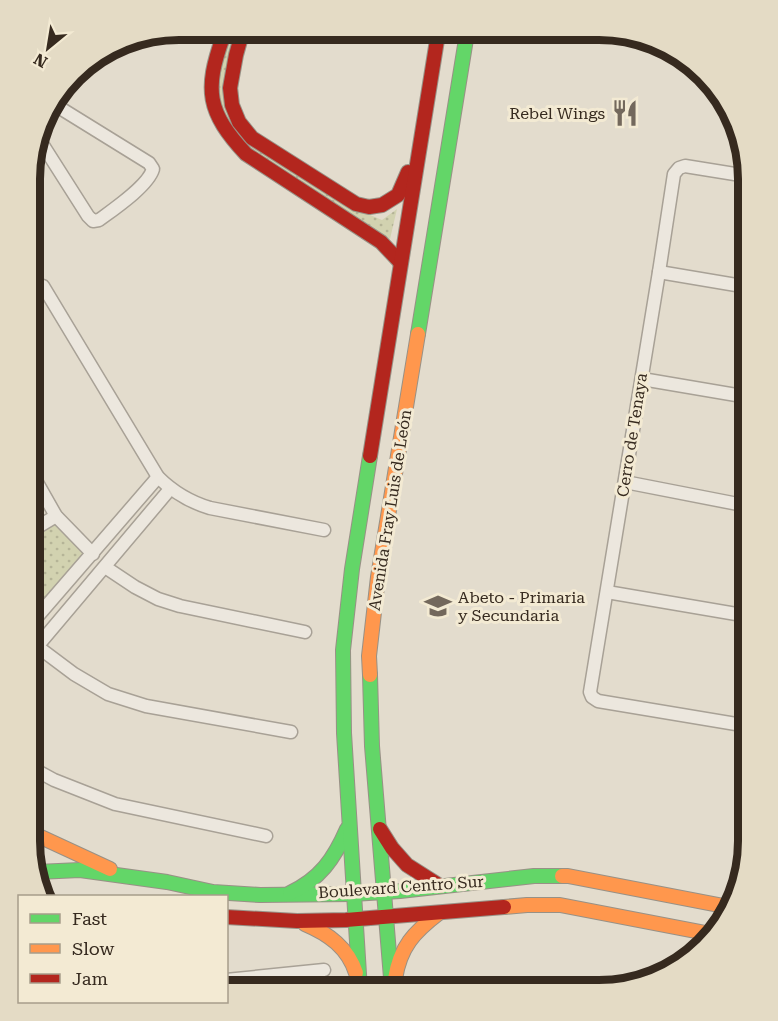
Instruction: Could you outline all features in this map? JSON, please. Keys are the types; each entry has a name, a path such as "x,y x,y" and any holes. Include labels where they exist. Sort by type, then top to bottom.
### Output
{"main road":[{"path":"222,40 212,71 210,86 213,106 219,123 230,139 246,154 381,242 400,262"},
{"path":"241,40 230,88 232,105 239,122 252,138 356,204 369,207 382,205 398,195 419,148"},
{"name":"Avenida Fray Luis de León","path":"359,981 344,733 343,650 352,568 437,40"},
{"name":"Avenida Fray Luis de León","path":"391,981 372,746 369,656 378,577 465,40"},
{"path":"287,894 312,882 326,868 341,845 349,824"},
{"path":"379,827 406,865 440,886"},
{"path":"40,836 122,875"},
{"name":"Boulevard Centro Sur","path":"44,872 80,870 166,882 213,892 260,895 353,894 534,876 568,876 722,906"},
{"name":"Boulevard Centro Sur","path":"228,916 297,921 355,919 561,904 703,932"},
{"path":"394,981 399,960 409,941 418,930 439,913"},
{"path":"297,921 321,930 335,940 347,953 354,966 358,981"}],"street":[{"path":"44,148 93,221 99,220 132,195 151,175 153,169 149,163 60,108"},
{"name":"Cerro de Tenaya","path":"737,174 685,166 679,168 674,174 590,692 592,697 598,701 737,724"},
{"path":"659,272 738,285"},
{"path":"43,286 158,477 170,489 196,504 210,508 324,530"},
{"path":"642,379 738,395"},
{"path":"40,614 158,477"},
{"path":"625,482 738,504"},
{"path":"40,488 56,516 93,554"},
{"path":"40,644 170,489"},
{"path":"40,526 56,516"},
{"path":"105,567 158,599 180,606 305,632"},
{"path":"60,592 75,603"},
{"path":"607,592 737,614"},
{"path":"40,654 108,694 146,706 291,732"},
{"path":"40,772 115,804 266,836"},
{"path":"228,980 324,970"}],"green space":[{"path":"230,40 239,40 238,124 351,207 382,220 397,209 390,239 248,154 217,101 217,72"},
{"path":"56,516 93,554 40,614 40,526"}],"traffic: fast":[{"path":"418,334 466,40"},
{"path":"359,981 344,733 343,650 352,569 370,456"},
{"path":"370,675 372,746 391,981"},
{"path":"290,893 318,875 337,850 347,829"},
{"path":"44,872 80,870 167,882 213,892 260,895 353,894 534,876 562,876"}],"traffic: slow":[{"path":"370,675 369,656 378,577 418,334"},
{"path":"40,837 110,869"},
{"path":"562,876 722,906"},
{"path":"504,907 560,905 703,933"},
{"path":"395,979 400,958 410,941 439,913"},
{"path":"305,924 330,937 343,949 356,973"}],"traffic: jam":[{"path":"222,40 213,72 213,100 223,125 233,139 246,154 381,242 400,262"},
{"path":"240,40 230,88 232,105 239,122 252,138 356,204 369,207 382,205 398,195 408,172"},
{"path":"370,456 437,40"},
{"path":"380,829 392,848 407,865 440,886"},
{"path":"228,917 297,921 346,920 504,907"}],"place":[{"name":"Rebel Wings","path":"625,113"},
{"name":"Abeto - Primaria y Secundaria","path":"438,606"}]}
